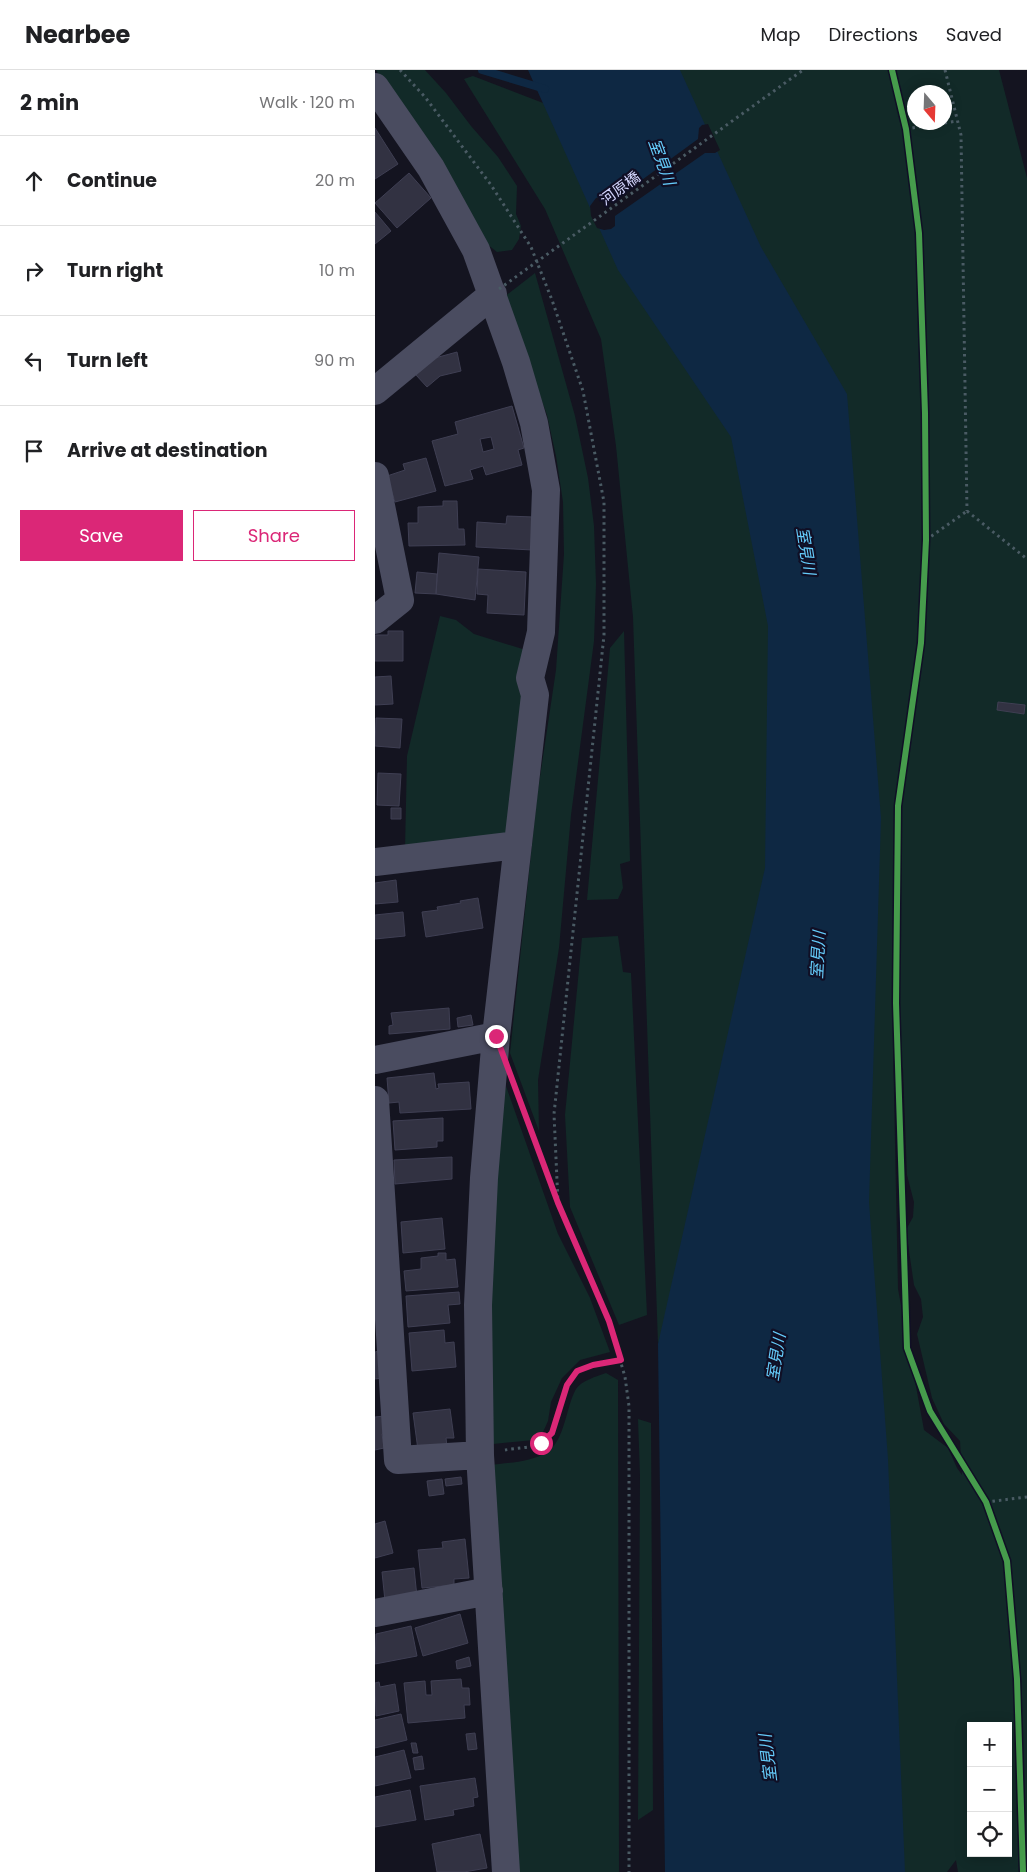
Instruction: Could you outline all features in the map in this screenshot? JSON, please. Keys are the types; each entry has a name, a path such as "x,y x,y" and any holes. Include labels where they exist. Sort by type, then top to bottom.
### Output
{"street":[{"path":"375,87 431,168 476,250 496,292 534,424 546,490 541,632 530,678 535,695 496,1036 484,1178 478,1305 480,1455 506,1872"},
{"path":"375,391 496,292"},
{"path":"375,476 400,600 375,620"},
{"path":"375,862 519,845"},
{"path":"375,1060 496,1036"},
{"path":"375,1100 386,1462 480,1455"},
{"path":"375,1613 489,1591"}],"path":[{"path":"892,70 906,129 919,233 925,413 926,540 921,643 897,806 896,1003 907,1348 929,1411 986,1502 1007,1561 1017,1679 1023,1872"},
{"path":"945,70 961,135 967,511"},
{"path":"906,129 957,121"},
{"path":"926,540 967,511"},
{"path":"967,511 1027,559"},
{"path":"517,1092 558,1203 609,1321 621,1360 629,1406 629,1872"},
{"path":"480,1455 541,1443 552,1433 567,1385 577,1371 593,1365 621,1360"},
{"path":"986,1502 1027,1497"}],"green space":[{"path":"376,70 425,70 498,157 517,186 516,214 521,226 519,239 512,250 497,252 482,240"},
{"path":"664,70 999,70 1027,178 1027,1872 958,1872 956,1860 947,1872 894,1872 859,1044","holes":["893,1047 903,1069 907,1175 914,1202 913,1217 906,1230 914,1285 921,1299 923,1317 917,1334 932,1398 944,1424 960,1441 962,1475 948,1448 924,1430 898,1289"]},
{"path":"473,76 556,108 741,431 779,616 779,870 711,1175 658,1344 633,617 616,446 601,339 545,209 464,79"},
{"path":"535,273 575,416 588,478 594,526 596,584 594,641 571,815 559,948 538,1080 539,1131 510,1053 537,797 556,670 564,554 563,502 547,415 504,297"},
{"path":"440,616 456,620 474,634 529,651 508,841 405,850 407,756"},
{"path":"624,631 630,861 620,864 623,888 618,899 587,900 610,648"},
{"path":"618,936 623,972 631,973 647,1315 619,1325 570,1207 565,1115 582,938"},
{"path":"506,1086 558,1234 590,1298 610,1352 580,1360 562,1378 551,1402 548,1421 543,1432 533,1440 493,1444 489,1185"},
{"path":"606,1373 618,1380 619,1872 516,1872 490,1465 527,1460 547,1452 558,1440 578,1386 585,1381"},
{"path":"638,1419 651,1423 653,1810 638,1820 640,1476"}],"water":[{"name":"室見川","path":"528,70 680,70 761,247 847,394 881,818 869,1202 888,1459 905,1872 665,1872 658,1344 765,868 768,626 731,437 618,270"}],"pier":[{"path":"708,124 720,150 715,153 705,153 615,216 615,226 611,229 597,228 591,216 590,206 596,198 602,196 613,201 698,139 699,128 702,125"}],"building":[{"path":"375,128 398,164 375,179"},
{"path":"409,173 431,198 397,228 375,203"},
{"path":"375,212 391,231 375,244"},
{"path":"457,352 461,371 440,376 427,387 416,375 435,358"},
{"path":"512,406 524,448 518,450 522,465 486,475 483,466 470,470 473,479 445,486 432,441 458,434 455,422","holes":["491,437 494,449 483,452 480,439"]},
{"path":"426,458 436,491 395,502 387,476 405,470 403,464"},
{"path":"443,501 457,501 458,529 464,529 465,545 409,546 408,523 418,523 418,507 443,506"},
{"path":"507,516 534,517 532,550 476,547 477,522 506,524"},
{"path":"439,553 479,557 475,600 436,594"},
{"path":"478,569 526,572 524,615 487,613 488,595 477,594"},
{"path":"417,572 437,574 436,594 415,593"},
{"path":"388,631 403,631 403,661 375,661 375,635 388,635"},
{"path":"391,676 393,704 375,705 375,677"},
{"path":"998,702 1025,705 1024,714 997,710"},
{"path":"376,718 402,719 400,748 375,746"},
{"path":"378,773 401,774 399,806 377,805"},
{"path":"391,808 401,808 401,819 391,819"},
{"path":"396,880 398,902 375,904 375,883"},
{"path":"478,898 483,928 426,937 422,912 438,910 437,907"},
{"path":"403,912 405,936 375,939 375,915"},
{"path":"449,1008 450,1029 389,1034 389,1026 393,1025 391,1013"},
{"path":"471,1015 473,1025 458,1027 457,1018"},
{"path":"434,1073 436,1089 439,1088 438,1084 469,1082 471,1109 400,1113 399,1102 389,1103 387,1078"},
{"path":"443,1118 443,1141 437,1141 437,1147 395,1150 393,1121"},
{"path":"452,1157 452,1179 395,1184 394,1160"},
{"path":"442,1218 445,1249 403,1253 401,1222"},
{"path":"438,1253 446,1253 446,1260 455,1259 458,1287 406,1291 404,1271 421,1269 421,1258 438,1256"},
{"path":"459,1292 460,1304 448,1305 450,1323 408,1327 406,1296"},
{"path":"444,1330 445,1343 454,1342 456,1367 412,1371 409,1333"},
{"path":"379,1351 382,1378 375,1379 375,1352"},
{"path":"450,1409 454,1438 446,1438 447,1447 418,1450 413,1413"},
{"path":"385,1416 387,1432 382,1434 384,1448 375,1450 375,1417"},
{"path":"461,1477 462,1484 446,1486 445,1479"},
{"path":"442,1479 444,1494 429,1496 427,1481"},
{"path":"385,1521 393,1553 375,1558 375,1524"},
{"path":"465,1539 469,1578 454,1579 454,1585 422,1588 418,1550 443,1548 442,1542"},
{"path":"414,1568 417,1597 385,1601 382,1572"},
{"path":"460,1614 468,1643 423,1656 415,1628"},
{"path":"411,1626 417,1656 375,1664 376,1634"},
{"path":"469,1657 471,1666 457,1669 456,1661"},
{"path":"461,1679 462,1688 469,1688 470,1705 464,1705 465,1718 408,1723 404,1683 425,1681 426,1695 432,1695 431,1681"},
{"path":"379,1682 380,1687 395,1684 399,1711 376,1716 375,1683"},
{"path":"401,1714 407,1740 375,1748 375,1720"},
{"path":"475,1733 477,1749 468,1750 466,1734"},
{"path":"411,1743 416,1743 418,1753 413,1753"},
{"path":"404,1750 411,1778 375,1786 375,1757"},
{"path":"422,1756 424,1769 415,1770 413,1758"},
{"path":"475,1778 478,1797 473,1798 474,1806 453,1810 454,1815 425,1820 420,1786"},
{"path":"410,1790 416,1820 375,1827 375,1797"},
{"path":"480,1834 487,1868 464,1872 437,1872 432,1844"}],"waterway":[{"path":"482,70 545,89"}],"cycle path":[{"path":"892,70 906,129 919,233 925,413 926,540 921,643 898,806 896,1003 907,1348 930,1411 986,1502 1007,1561 1017,1679 1023,1872"}],"route":[{"path":"496,1036 558,1203 609,1321 621,1360 593,1365 577,1371 567,1385 552,1433 541,1443"}]}
